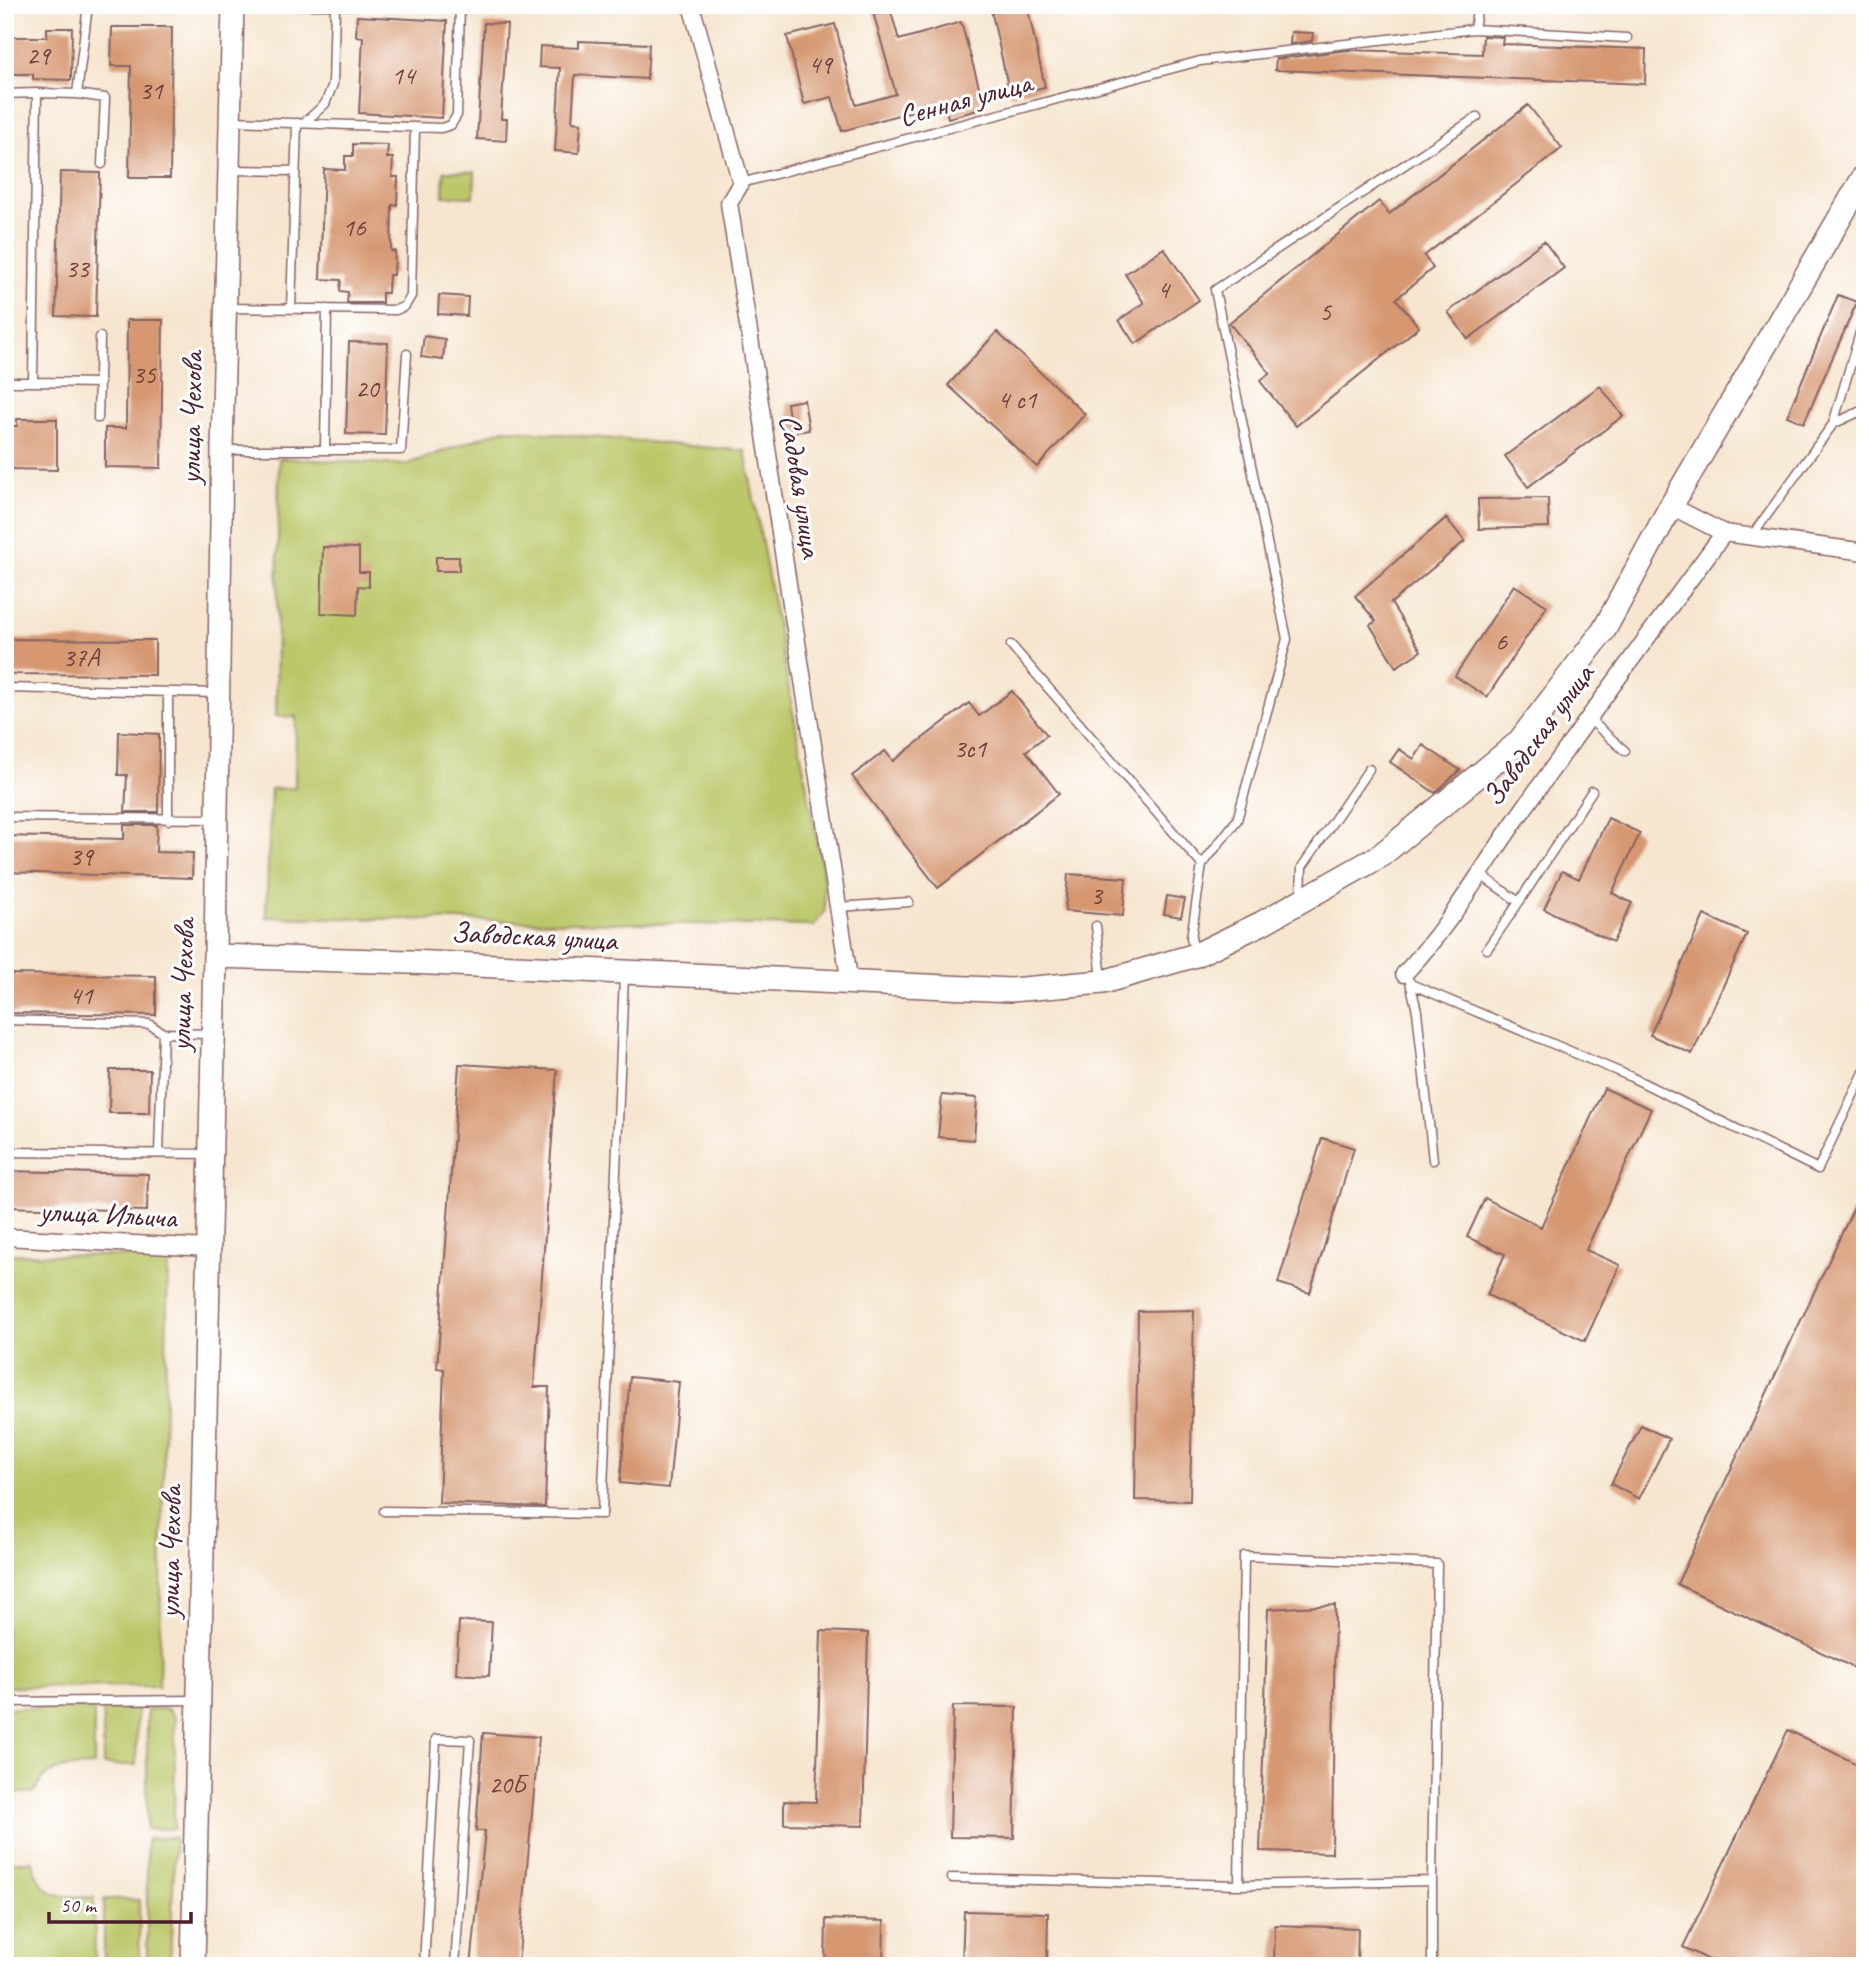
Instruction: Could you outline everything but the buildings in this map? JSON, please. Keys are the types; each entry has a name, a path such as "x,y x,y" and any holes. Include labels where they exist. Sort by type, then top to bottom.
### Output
{"main road":[{"name":"Заводская улица","path":"215,956 1011,990 1103,982 1196,954 1380,856 1518,743 1604,630 1671,506 1865,175"},
{"name":"улица Чехова","path":"194,1966 215,956"}],"street":[{"name":"улица Чехова","path":"215,956 222,450 233,5"},
{"path":"691,5 741,183"},
{"name":"Садовая улица","path":"741,183 729,203 833,897 850,984"},
{"path":"1671,506 1724,533 1865,552"},
{"name":"Заводская улица","path":"1409,979 1478,873 1724,533"},
{"name":"улица Ильича","path":"5,1237 208,1248"}],"lane":[{"path":"77,94 88,5"},
{"path":"250,5 354,5"},
{"path":"231,121 441,128 451,125 457,116 460,5"},
{"path":"1474,29 1478,5"},
{"path":"291,309 295,171 300,123 324,104 333,84 335,6"},
{"name":"Сенная улица","path":"741,183 1200,61 1474,29 1626,38"},
{"path":"33,382 37,93"},
{"path":"5,94 77,94 105,98 102,164"},
{"path":"1196,954 1191,938 1202,865 1237,820 1287,639 1215,290 1477,117"},
{"path":"225,308 396,310 405,306 411,296 415,127"},
{"path":"229,170 295,171"},
{"path":"325,449 327,309"},
{"path":"1751,537 1833,424 1865,316"},
{"path":"98,418 100,337"},
{"path":"222,450 401,450 407,354"},
{"path":"5,382 100,383"},
{"path":"1833,424 1865,409"},
{"path":"1011,645 1202,865"},
{"path":"5,688 219,693"},
{"path":"168,693 168,820"},
{"path":"1588,718 1625,751"},
{"path":"1301,900 1302,867 1368,769"},
{"path":"1488,949 1592,791"},
{"path":"5,817 218,819"},
{"path":"1478,873 1519,902"},
{"path":"833,897 909,902"},
{"path":"1096,926 1103,982"},
{"path":"383,1511 602,1514 624,972"},
{"path":"1409,979 1629,1076 1818,1169 1865,1070"},
{"path":"1409,979 1433,1160"},
{"path":"5,1020 149,1024 163,1034 212,1034"},
{"path":"159,1153 163,1034"},
{"path":"5,1152 210,1154"},
{"path":"1239,1885 1244,1556 1437,1564 1432,1966"},
{"path":"5,1702 198,1700"},
{"path":"424,1966 436,1739 470,1740 455,1966"},
{"path":"952,1878 1239,1885 1432,1881"}],"green space":[{"path":"444,171 475,172 474,197 443,196"},
{"path":"504,429 745,451 822,869 825,910 814,926 266,917 271,789 295,788 296,717 276,716 279,458 405,465"},
{"path":"5,1254 168,1257 159,1686 5,1687"},
{"path":"5,1708 88,1708 94,1712 94,1766 51,1772 44,1777 34,1793 5,1793"},
{"path":"103,1709 137,1709 136,1765 103,1765"},
{"path":"147,1709 168,1709 175,1718 174,1829 147,1829"},
{"path":"175,1837 170,1966 147,1966 147,1839"},
{"path":"5,1861 33,1861 36,1874 47,1889 62,1895 94,1898 95,1966 5,1966"},
{"path":"104,1899 139,1900 140,1966 104,1966"}]}
